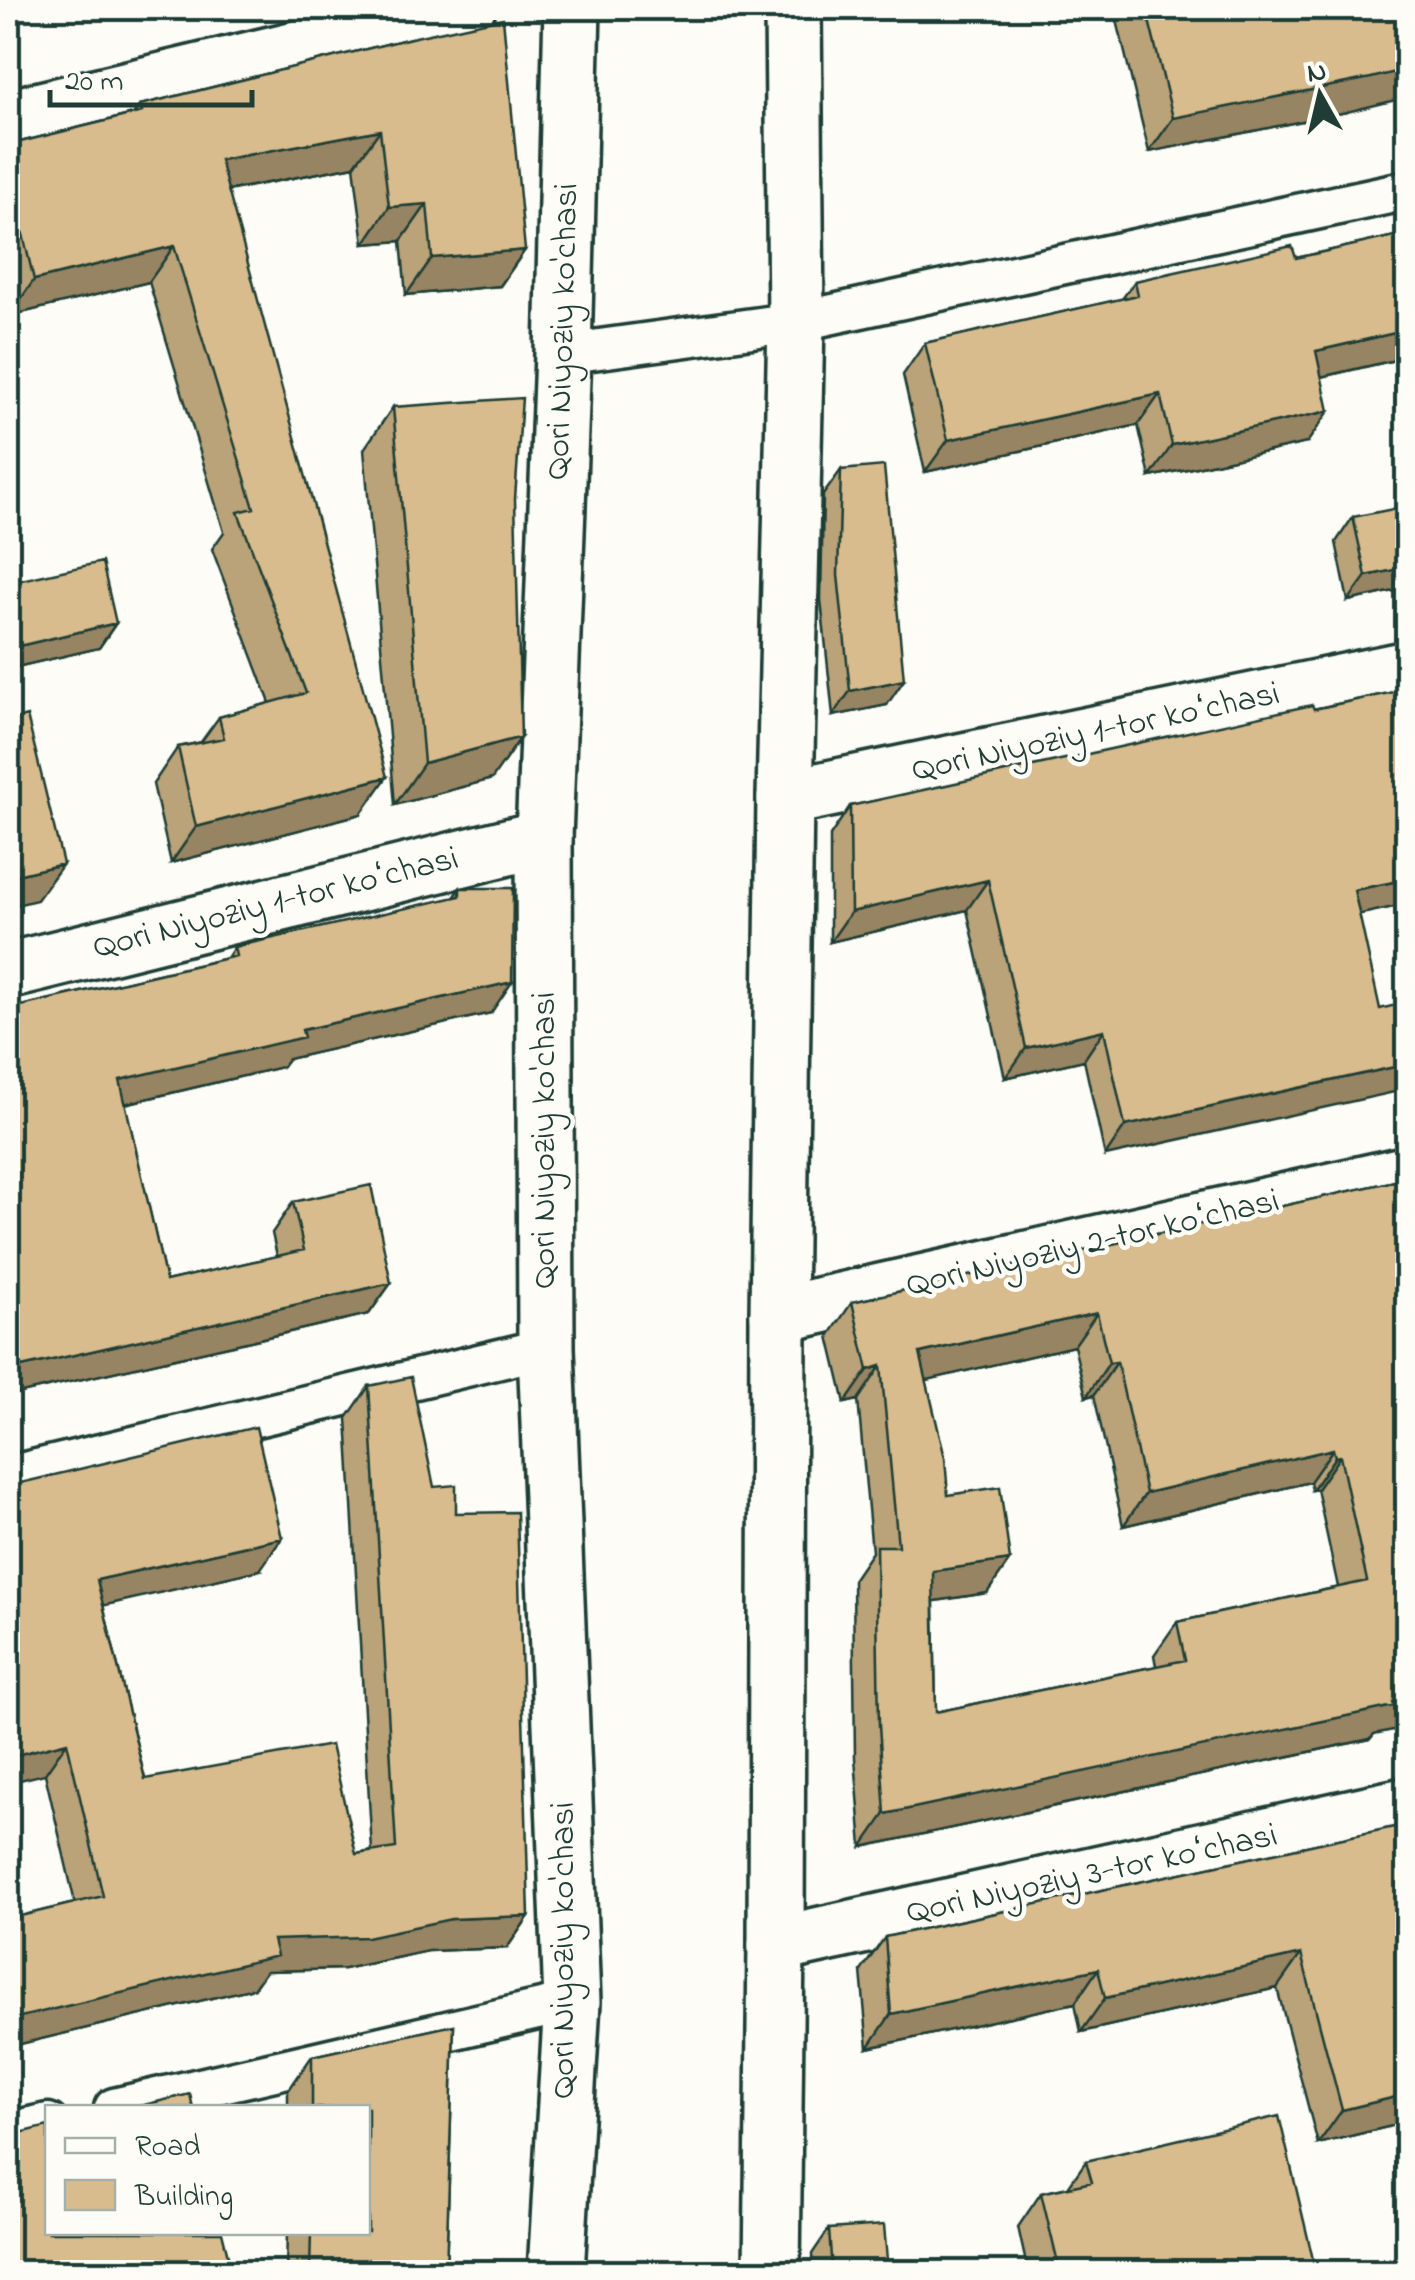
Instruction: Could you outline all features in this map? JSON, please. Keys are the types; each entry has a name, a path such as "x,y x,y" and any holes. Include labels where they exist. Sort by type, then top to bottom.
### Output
{"street":[{"path":"8,118 467,8"},
{"name":"Qori Niyoziy ko'chasi","path":"556,2272 572,2002 546,1348 544,838 572,8"},
{"path":"772,2272 784,798 796,322 793,8"},
{"name":"Qori Niyoziy 1-tor koʻchasi","path":"784,798 1408,669"},
{"name":"Qori Niyoziy 1-tor koʻchasi","path":"8,971 544,838"},
{"name":"Qori Niyoziy 2-tor koʻchasi","path":"778,1314 1408,1174"},
{"name":"Qori Niyoziy 3-tor koʻchasi","path":"776,1945 1408,1805"}],"lane":[{"path":"563,354 796,322 1408,190"},
{"path":"8,1476 546,1348"},
{"path":"127,2105 572,2002"},
{"path":"8,2132 45,2124"}],"building":[{"path":"1146,8 1408,8 1408,69 1173,118"},
{"path":"503,18 525,250 432,258 427,204 389,207 380,130 220,160 387,777 196,827 178,747 224,738 219,717 306,693 238,512 254,508 174,246 34,280 20,222 8,226 8,145 142,112 140,105"},
{"path":"1408,233 1408,330 1316,351 1329,411 1172,445 1160,394 948,440 925,343 1138,295 1135,281 1292,246 1296,258"},
{"path":"522,398 515,499 521,737 424,763 393,407"},
{"path":"884,466 904,680 850,691 838,575 841,470"},
{"path":"1408,506 1408,567 1366,576 1353,517"},
{"path":"102,562 116,623 19,646 8,583"},
{"path":"1408,689 1408,879 1354,890 1380,1009 1408,1002 1408,1064 1125,1126 1104,1030 1026,1048 988,880 851,912 850,806 1312,705 1314,709"},
{"path":"27,716 63,864 8,877 8,721"},
{"path":"460,888 513,888 512,982 302,1030 304,1037 120,1080 166,1281 304,1250 293,1202 371,1185 391,1283 8,1370 8,1275 18,1273 8,1228 8,1009 236,956 234,947 460,896"},
{"path":"1408,1178 1408,1443 1400,1444 1408,1479 1408,1699 1393,1702 1394,1706 885,1814 879,1725 876,1546 898,1546 881,1366 868,1370 852,1302","holes":["1097,1313 1109,1363 1117,1362 1146,1493 1333,1449 1335,1457 1340,1456 1367,1581 1177,1622 1185,1660 936,1712 933,1571 1010,1560 1000,1487 948,1495 945,1458 920,1353"]},
{"path":"411,1377 434,1487 456,1485 456,1513 517,1512 529,1916 451,1919 367,1937 273,1940 277,1956 8,2020 8,1919 103,1896 67,1742 8,1757 8,1486 256,1427 282,1538 97,1580 145,1779 331,1745 356,1854 396,1848 369,1386"},
{"path":"1408,1824 1408,2094 1342,2110 1301,1954 1105,1998 1098,1969 891,2014 885,1937"},
{"path":"454,2025 446,2272 310,2272 311,2235 370,2235 370,2105 312,2105 312,2056"},
{"path":"190,2094 192,2105 144,2105"},
{"path":"1279,2116 1316,2272 1060,2272 1041,2193 1092,2182 1086,2161"},
{"path":"45,2127 45,2235 223,2235 232,2272 8,2272 8,2136"},
{"path":"884,2225 888,2272 832,2272 829,2229"},
{"path":"1408,2261 1408,2272 1358,2272"}]}
